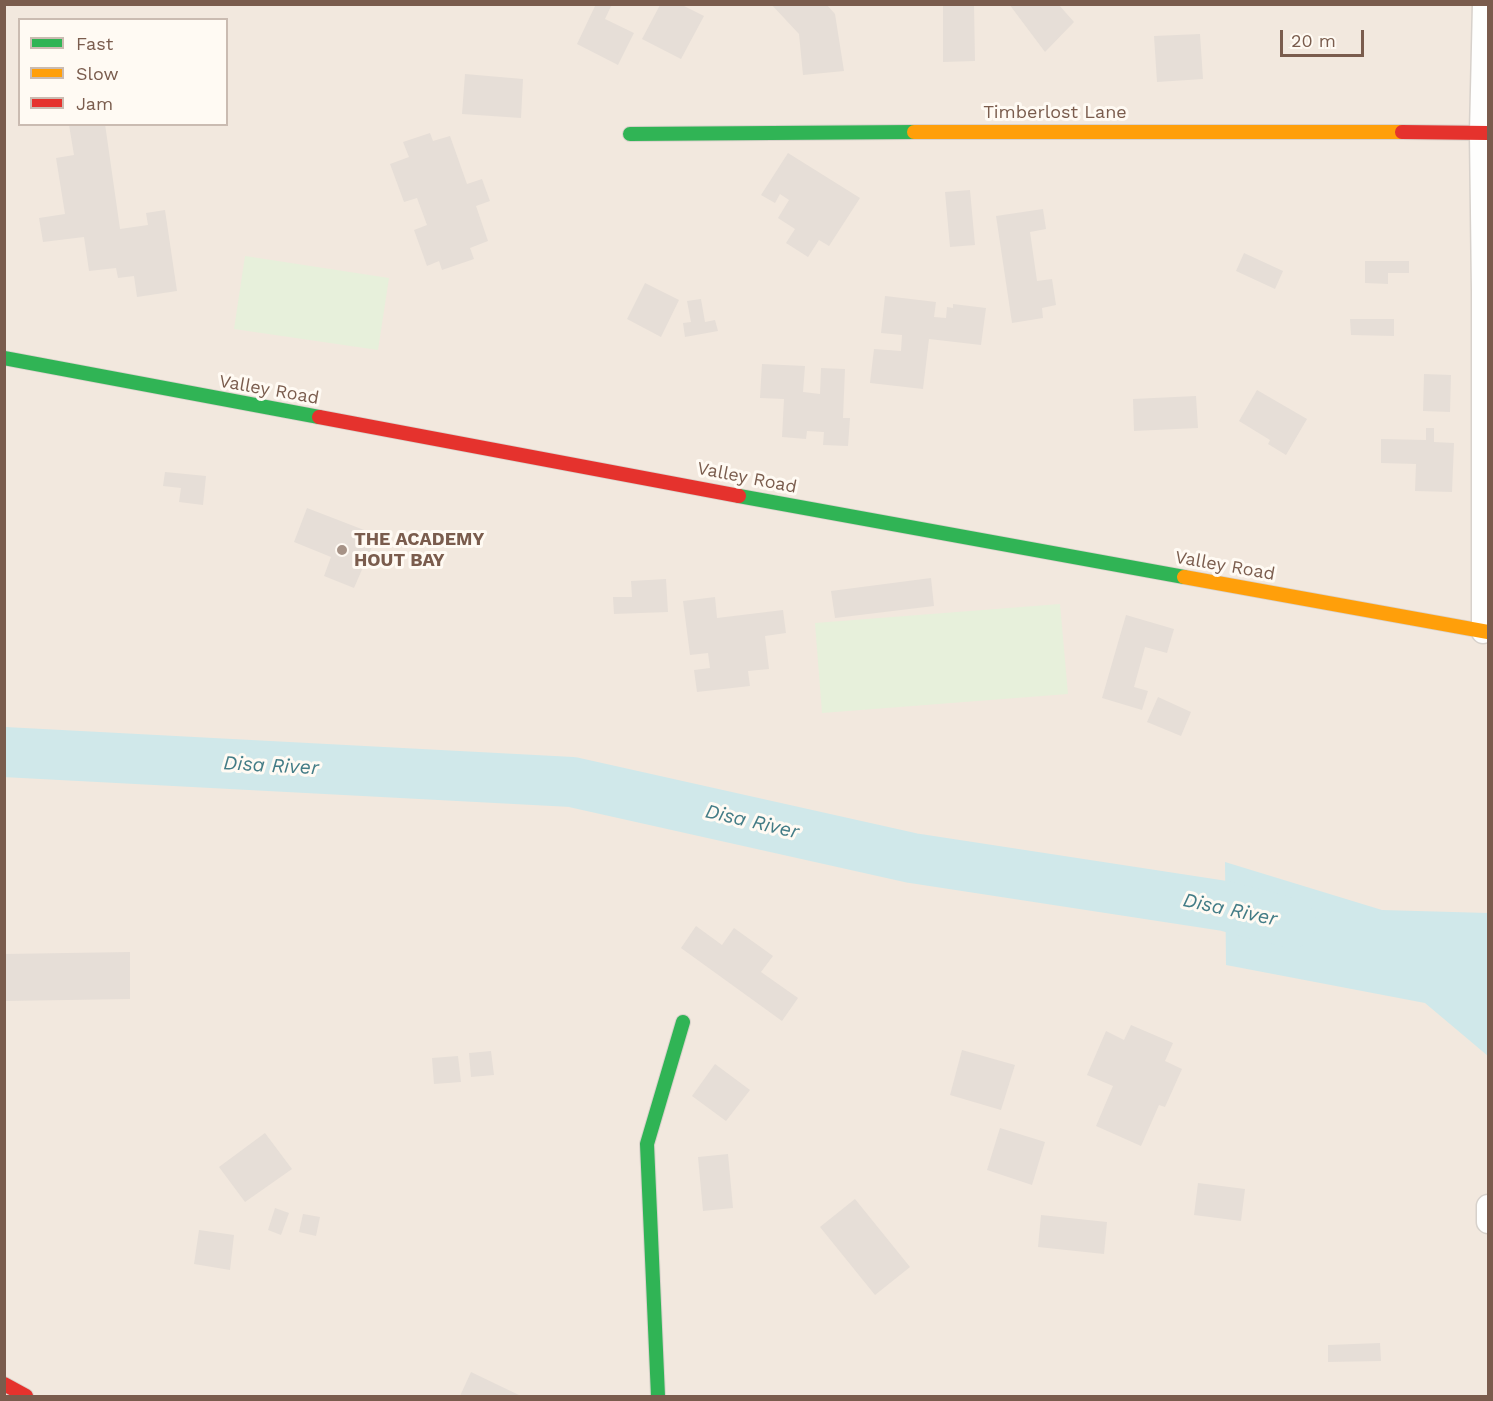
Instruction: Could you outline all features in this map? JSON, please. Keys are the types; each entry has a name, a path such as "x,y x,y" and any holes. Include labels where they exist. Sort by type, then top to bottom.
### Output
{"street":[{"path":"1484,4 1483,291 1486,632"},
{"name":"Timberlost Lane","path":"630,134 858,131 1485,133"},
{"name":"Valley Road","path":"4,358 888,524 1486,632"},
{"path":"658,1396 647,1144 683,1022"},
{"path":"1488,1206 1488,1222"},
{"path":"4,1384 26,1396"}],"shaded area":[{"path":"5,5 1488,5 1488,1396 5,1396"}],"green space":[{"path":"245,256 389,278 378,350 234,329"},
{"path":"1060,604 1068,694 822,713 815,623"}],"water":[{"path":"1225,862 1382,910 1488,913 1488,1056 1425,1003 1226,965"}],"building":[{"path":"596,4 612,4 605,19 634,33 618,65 577,44"},
{"path":"771,4 826,4 835,14 844,71 803,75 799,34"},
{"path":"943,4 974,4 975,61 943,62"},
{"path":"1009,4 1058,4 1074,22 1045,52"},
{"path":"660,5 682,5 704,16 681,59 642,39"},
{"path":"1200,34 1203,79 1157,82 1154,36"},
{"path":"465,74 523,79 521,118 462,114"},
{"path":"69,126 105,126 120,229 148,225 146,213 165,210 177,291 137,297 134,276 118,278 116,268 89,271 84,237 43,242 39,218 65,214 56,158 74,155"},
{"path":"430,133 433,141 450,136 467,184 482,179 490,201 476,206 488,241 470,248 474,259 442,270 439,261 427,266 414,230 427,225 417,198 404,202 390,164 409,157 403,142"},
{"path":"788,153 860,198 829,246 819,240 808,257 786,243 795,229 778,218 789,200 780,194 775,203 761,195"},
{"path":"970,190 975,245 950,247 945,192"},
{"path":"1043,209 1046,229 1030,232 1037,281 1052,279 1056,305 1042,308 1043,318 1012,323 996,216"},
{"path":"1244,253 1283,271 1275,289 1236,271"},
{"path":"1365,261 1409,261 1409,273 1388,273 1388,284 1365,283"},
{"path":"645,283 679,300 661,337 627,319"},
{"path":"885,296 936,302 934,317 946,318 947,307 953,308 953,304 986,308 981,345 929,339 923,389 870,383 874,349 901,351 902,335 881,333"},
{"path":"701,299 705,322 715,320 718,331 685,337 683,323 691,322 687,301"},
{"path":"1350,319 1394,319 1394,336 1351,335"},
{"path":"762,364 805,366 803,392 820,394 821,368 845,369 843,418 850,418 848,446 823,445 824,432 807,431 806,439 782,437 784,399 760,398"},
{"path":"1424,374 1451,375 1450,412 1423,411"},
{"path":"1257,390 1307,419 1286,455 1268,444 1270,440 1239,421"},
{"path":"1196,396 1198,428 1134,431 1133,399"},
{"path":"1426,428 1434,428 1434,442 1454,443 1452,492 1415,491 1416,464 1381,463 1381,439 1426,440"},
{"path":"165,472 206,476 203,505 179,502 181,488 163,486"},
{"name":"THE ACADEMY HOUT BAY","path":"307,508 377,535 354,588 324,576 331,557 294,542"},
{"path":"931,578 934,606 835,618 831,591"},
{"path":"666,579 668,612 614,614 613,597 632,597 631,581"},
{"path":"715,597 717,618 783,610 786,633 765,636 769,669 748,671 750,686 697,692 694,670 710,668 708,653 690,655 683,601"},
{"path":"1126,615 1174,629 1167,653 1145,647 1134,687 1148,691 1142,710 1102,698"},
{"path":"1158,697 1191,712 1181,736 1147,722"},
{"path":"696,926 722,945 734,928 773,956 761,972 798,998 782,1021 681,948"},
{"path":"130,952 130,999 4,1001 4,954"},
{"path":"1131,1025 1173,1043 1165,1061 1182,1069 1165,1107 1159,1105 1141,1146 1096,1126 1113,1086 1087,1075 1106,1031 1124,1040"},
{"path":"962,1050 1015,1065 1001,1110 950,1095"},
{"path":"491,1051 494,1075 471,1077 469,1053"},
{"path":"458,1056 461,1082 434,1084 432,1058"},
{"path":"715,1064 750,1090 726,1121 692,1096"},
{"path":"1000,1128 1045,1142 1032,1185 987,1170"},
{"path":"265,1133 292,1169 245,1202 219,1167"},
{"path":"728,1154 733,1208 703,1211 698,1157"},
{"path":"1198,1183 1245,1189 1241,1221 1194,1215"},
{"path":"855,1199 910,1267 875,1295 820,1227"},
{"path":"275,1208 289,1213 281,1235 268,1230"},
{"path":"303,1214 320,1217 316,1236 299,1232"},
{"path":"1041,1215 1107,1222 1104,1254 1038,1247"},
{"path":"199,1230 234,1235 230,1270 194,1264"},
{"path":"1380,1343 1381,1361 1328,1362 1328,1345"},
{"path":"471,1372 521,1396 460,1396"}],"waterway":[{"name":"Disa River","path":"4,752 572,782 912,858 1225,906 1291,923"}],"traffic: fast":[{"path":"630,134 914,132"},
{"path":"4,358 319,417"},
{"path":"739,496 1184,577"},
{"path":"658,1396 647,1144 683,1022"}],"traffic: slow":[{"path":"914,132 1402,132"},
{"path":"1184,577 1488,632"}],"traffic: jam":[{"path":"1402,132 1488,133"},
{"path":"319,417 739,496"},
{"path":"4,1384 26,1396"}],"place":[{"name":"THE ACADEMY HOUT BAY","path":"342,550"}]}
